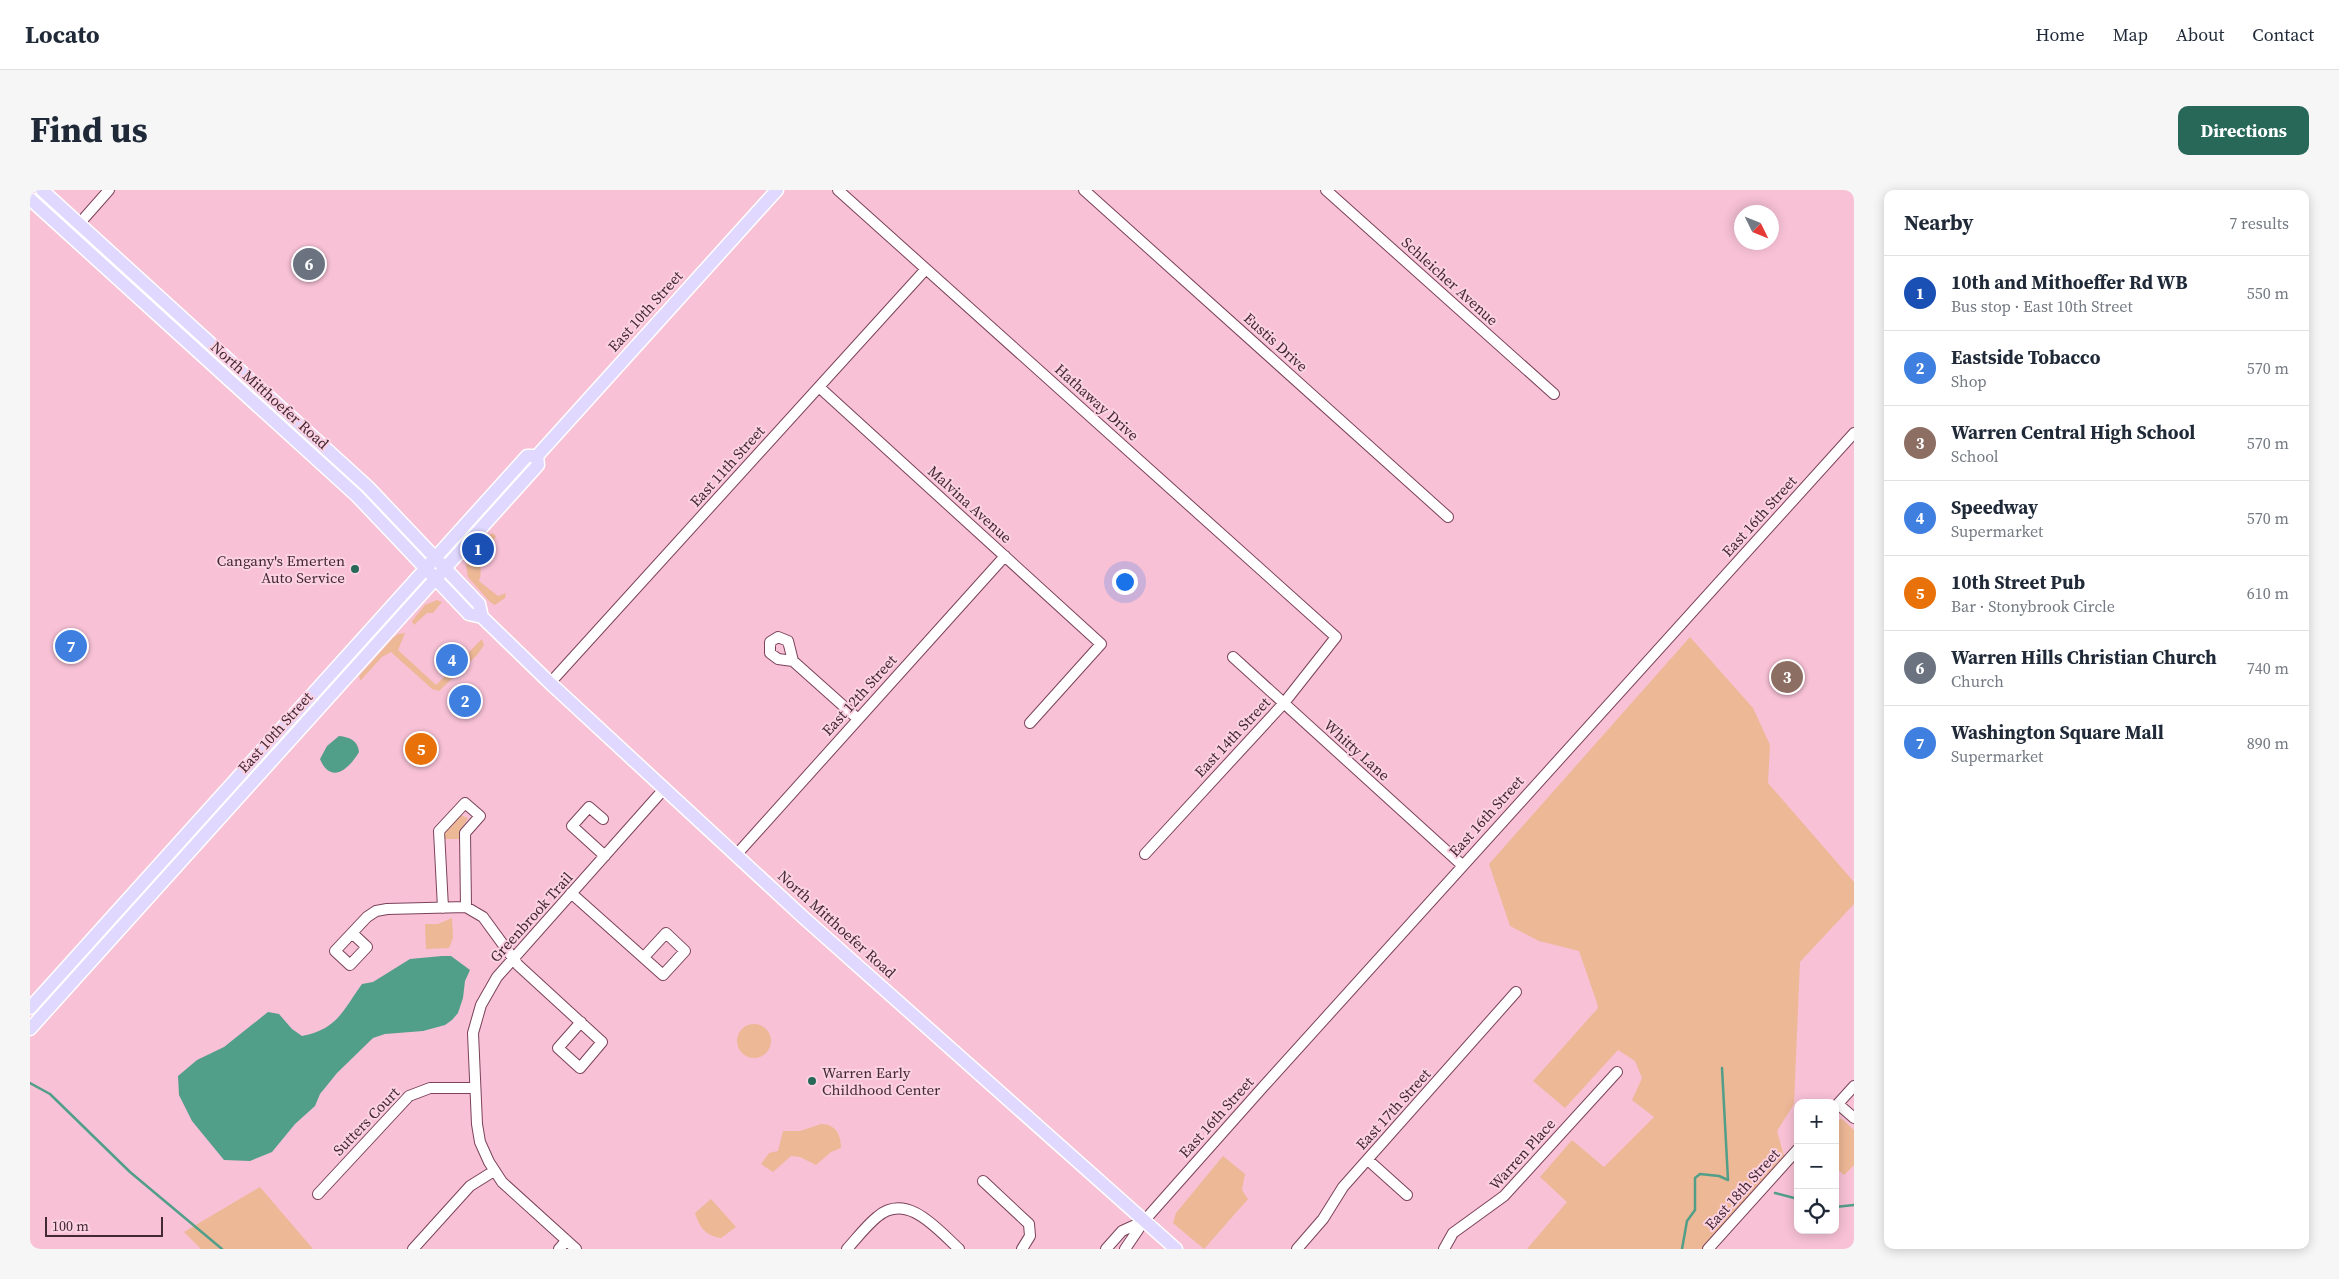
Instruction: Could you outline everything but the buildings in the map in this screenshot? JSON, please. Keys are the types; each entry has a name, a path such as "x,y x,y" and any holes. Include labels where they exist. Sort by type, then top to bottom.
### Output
{"main road":[{"name":"North Mitthoefer Road","path":"42,190 371,490 479,604 482,617"},
{"name":"East 10th Street","path":"30,1008 527,456 537,456 777,190"},
{"name":"North Mitthoefer Road","path":"30,199 330,471 378,517 469,614 482,617 550,683 803,917 1176,1249"},
{"name":"East 10th Street","path":"30,1029 538,465 537,456"},
{"path":"330,471 342,473 362,492 366,493 371,490"}],"street":[{"path":"79,224 109,190"},
{"name":"Hathaway Drive","path":"838,190 1336,637"},
{"name":"Eustis Drive","path":"1084,190 1448,517"},
{"name":"Schleicher Avenue","path":"1326,190 1554,394"},
{"name":"East 11th Street","path":"550,683 926,269"},
{"name":"Malvina Avenue","path":"819,387 1101,644 1030,723"},
{"name":"East 16th Street","path":"1144,1221 1462,865 1854,433"},
{"name":"East 12th Street","path":"737,854 1005,556"},
{"name":"East 14th Street","path":"1145,854 1284,703 1336,637"},
{"name":"Whitty Lane","path":"1233,657 1462,865"},
{"path":"793,661 858,719"},
{"name":"Greenbrook Trail","path":"576,1249 506,1185 494,1171 485,1155 479,1134 475,1088 473,1044 478,1012 489,988 513,958 664,789"},
{"path":"443,908 439,831 465,803 480,816 465,834 466,907"},
{"path":"603,819 589,807 572,826 605,856"},
{"path":"571,893 644,957"},
{"path":"352,933 367,917 382,909 466,907 483,917 519,966 581,1022 602,1042 580,1068 558,1048 581,1022"},
{"name":"East 17th Street","path":"1297,1249 1323,1220 1344,1187 1516,992"},
{"name":"Warren Place","path":"1444,1249 1453,1233 1504,1196 1616,1072"},
{"path":"1839,1104 1854,1086"},
{"name":"Sutters Court","path":"318,1194 409,1096 430,1088 475,1088"},
{"path":"1839,1107 1854,1118"},
{"name":"East 18th Street","path":"1708,1249 1794,1153"},
{"path":"1368,1160 1407,1195"},
{"path":"413,1249 470,1186 494,1171"},
{"path":"983,1181 1029,1224 1030,1236 1022,1249"},
{"path":"848,1249 876,1218 885,1211 904,1209 914,1211 924,1218 959,1249"},
{"path":"1106,1249 1122,1231 1144,1221"},
{"path":"1126,1249 1144,1221"},
{"path":"559,1249 566,1241"}],"shaded area":[{"path":"492,533 496,536 484,550 479,581 498,596 506,593 505,598 495,605 490,602 468,577 466,566 469,559"},
{"path":"437,600 442,602 433,613 427,613 414,625 412,621 425,605"},
{"path":"405,633 398,650 436,685 482,639 484,645 477,655 439,691 432,689 391,652 382,657 360,681 359,676 393,638 398,634"},
{"path":"1690,637 1753,708 1770,745 1768,783 1854,882 1854,904 1800,962 1794,1104 1777,1131 1784,1156 1702,1249 1527,1249 1567,1202 1540,1177 1572,1140 1604,1167 1654,1117 1632,1100 1642,1078 1635,1061 1618,1050 1565,1108 1533,1081 1598,1008 1597,1003 1579,951 1539,941 1510,926 1489,864"},
{"path":"339,736 353,740 359,752 345,769 335,773 324,767 320,759 327,746"},
{"path":"460,815 468,818 460,832 461,839 443,839 442,837 452,817"},
{"path":"452,918 453,938 449,948 426,949 425,924 438,924"},
{"path":"451,956 470,970 465,981 463,998 458,1013 452,1020 445,1025 423,1031 385,1034 373,1038 337,1073 320,1094 315,1106 295,1124 272,1152 250,1161 224,1160 192,1121 179,1095 178,1076 197,1060 224,1047 268,1012 279,1014 292,1029 302,1036 314,1033 324,1029 338,1017 362,984 373,982 410,959"},
{"path":"754,1024 761,1025 766,1029 770,1034 770,1048 766,1053 761,1057 754,1058 747,1057 742,1053 738,1048 737,1041 738,1034 742,1029 747,1025"},
{"path":"1841,1118 1854,1130 1854,1165 1844,1175 1839,1171 1839,1120"},
{"path":"826,1124 837,1131 841,1148 831,1152 816,1165 800,1157 791,1156 773,1172 761,1164 769,1153 778,1151 783,1131 800,1131"},
{"path":"1223,1156 1245,1174 1242,1190 1248,1199 1204,1249 1173,1223 1176,1213"},
{"path":"260,1187 313,1249 201,1249 184,1232"},
{"path":"711,1199 736,1227 721,1238 707,1233 699,1223 695,1213"}],"waterway":[{"path":"1682,1249 1687,1221 1695,1210 1695,1178 1700,1174 1719,1176 1728,1180 1722,1068"},
{"path":"30,1083 50,1094 130,1172 222,1249"},
{"path":"1775,1193 1794,1198"},
{"path":"1839,1207 1854,1205"}],"place":[{"name":"Warren Hills Christian Church","path":"309,264"},
{"name":"10th and Mithoeffer Rd WB","path":"478,549"},
{"name":"Cangany's Emerten Auto Service","path":"355,569"},
{"name":"Washington Square Mall","path":"71,646"},
{"name":"Speedway","path":"452,660"},
{"name":"Warren Central High School","path":"1787,677"},
{"name":"Eastside Tobacco","path":"465,701"},
{"name":"10th Street Pub","path":"421,749"},
{"name":"Warren Early Childhood Center","path":"812,1081"}]}
